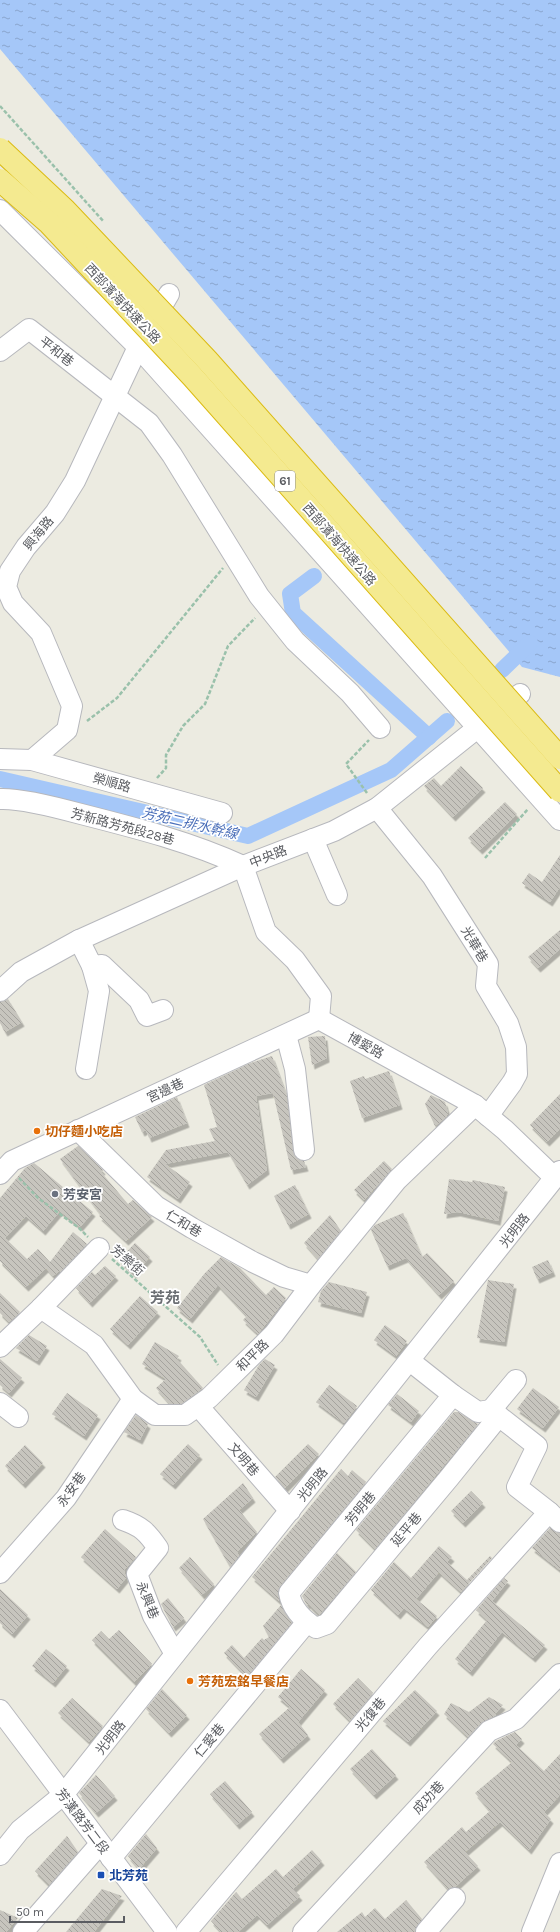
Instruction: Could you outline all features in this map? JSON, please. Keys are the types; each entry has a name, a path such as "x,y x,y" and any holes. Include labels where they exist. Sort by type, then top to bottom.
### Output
{"highway":[{"name":"西部濱海快速公路","path":"0,149 65,210 207,360 364,535 560,758"},
{"name":"西部濱海快速公路","path":"0,180 49,223 192,376 560,791"}],"street":[{"path":"0,210 138,346 479,727 560,820"},
{"name":"興海路","path":"67,730 72,706 41,633 13,603 3,587 10,571 26,547 55,512 75,481 138,346 169,294"},
{"name":"平和巷","path":"0,351 29,329 114,396"},
{"path":"114,396 149,423 172,455 233,556 267,606 295,641 350,694 380,728"},
{"name":"中央路","path":"0,991 21,972 79,940 243,866 334,832 372,801 479,727 520,694"},
{"path":"32,760 67,730"},
{"name":"榮順路","path":"0,759 32,760 222,813"},
{"name":"芳新路芳苑段28巷","path":"0,799 57,808 147,831 210,851 243,866"},
{"name":"光華巷","path":"372,801 432,876 488,964 486,986 510,1029 516,1047 517,1074 512,1083 482,1110"},
{"path":"312,840 337,895"},
{"path":"243,866 266,932 295,960 321,996 319,1019"},
{"path":"79,940 92,966 99,991 86,1069"},
{"path":"92,966 102,965 113,974 139,1000 148,1016 163,1010"},
{"name":"博愛路","path":"319,1019 482,1110 557,1175"},
{"name":"宮邊巷","path":"4,1162 78,1130 319,1019"},
{"path":"286,1034 295,1069 304,1150"},
{"name":"和平路","path":"41,1308 94,1345 133,1399 155,1415 185,1415 199,1407 274,1334 311,1285 397,1180 482,1110"},
{"name":"仁和巷","path":"78,1130 156,1206 253,1262 284,1277 311,1285"},
{"name":"光明路","path":"0,1855 20,1830 63,1795 557,1175"},
{"path":"0,1347 41,1308 99,1248"},
{"path":"410,1361 453,1396 478,1412 495,1413 537,1446 517,1487 554,1517"},
{"path":"495,1413 516,1380"},
{"name":"芳明巷","path":"307,1622 291,1604 289,1593 453,1396"},
{"name":"永安巷","path":"0,1573 66,1498 133,1399"},
{"path":"0,1403 18,1417"},
{"name":"文明巷","path":"199,1407 290,1511"},
{"name":"延平巷","path":"307,1622 316,1628 326,1624 449,1478 495,1413"},
{"name":"光復巷","path":"186,1932 428,1646 554,1517"},
{"name":"永興巷","path":"123,1520 135,1524 147,1532 158,1548 138,1574 153,1616 175,1654"},
{"name":"仁愛巷","path":"23,1932 105,1851 307,1622"},
{"name":"成功巷","path":"303,1932 489,1731 516,1719 560,1674"},
{"name":"芳漢路芳二段","path":"0,1710 167,1932"},
{"path":"532,1932 560,1863"},
{"path":"426,1932 456,1898"}],"path":[{"path":"67,730 79,727 117,698 233,556"},
{"path":"146,792 166,768 166,755 183,726 205,704 228,646 267,606"},
{"path":"372,801 346,764 380,728"},
{"path":"485,858 539,796"},
{"name":"芳樂街","path":"4,1162 38,1198 79,1228 99,1248 200,1337 228,1380"}],"water":[{"path":"0,0 560,0 560,677 522,667 0,49"}],"building":[{"path":"461,766 483,788 453,817 424,786 434,778 441,786"},
{"path":"505,802 517,814 480,850 468,838"},
{"path":"560,855 560,887 550,902 522,883 529,873 542,882"},
{"path":"560,930 560,949 538,968 528,957"},
{"path":"8,999 22,1022 5,1032 0,1023 0,1002"},
{"path":"325,1036 327,1058 312,1065 308,1037"},
{"path":"272,1056 287,1097 293,1152 295,1157 304,1161 306,1167 291,1170 273,1093 256,1096 267,1170 247,1185 228,1152 165,1164 190,1182 178,1199 147,1177 166,1150 215,1141 209,1129 217,1127 204,1085 248,1064"},
{"path":"389,1071 400,1105 362,1118 350,1081 364,1076 365,1079"},
{"path":"560,1094 560,1129 547,1142 530,1125"},
{"path":"431,1095 445,1102 448,1113 446,1117 435,1126 425,1104"},
{"path":"177,1097 187,1123 149,1138 146,1130 142,1132 135,1117"},
{"path":"78,1146 103,1170 101,1172 128,1204 133,1200 152,1217 126,1241 99,1216 101,1215 60,1159"},
{"path":"384,1161 392,1169 364,1200 354,1190"},
{"path":"34,1163 93,1212 80,1227 60,1211 43,1231 26,1216 5,1238 27,1259 38,1249 50,1262 73,1232 87,1244 60,1272 59,1271 53,1276 46,1268 26,1287 0,1261 0,1198 25,1168"},
{"path":"449,1179 472,1182 473,1180 505,1187 498,1221 458,1212 444,1214"},
{"path":"295,1185 309,1214 288,1225 274,1196"},
{"path":"403,1213 422,1257 427,1253 454,1281 439,1295 406,1258 387,1266 371,1230 375,1225"},
{"path":"330,1215 341,1231 318,1259 304,1243"},
{"path":"135,1243 150,1257 134,1274 119,1260"},
{"path":"221,1257 240,1268 266,1295 274,1287 286,1298 258,1334 243,1320 247,1316 218,1285 190,1319 177,1308 205,1273"},
{"path":"548,1260 553,1272 537,1279 532,1267"},
{"path":"105,1266 116,1276 90,1303 76,1288 92,1272 95,1275"},
{"path":"488,1280 514,1284 504,1342 477,1338"},
{"path":"329,1282 367,1292 361,1313 318,1302 321,1291"},
{"path":"0,1293 20,1312 9,1322 0,1313"},
{"path":"140,1296 158,1312 128,1345 110,1329"},
{"path":"385,1325 407,1341 396,1356 374,1340"},
{"path":"29,1335 47,1346 37,1361 16,1348"},
{"path":"155,1342 179,1356 177,1359 203,1388 181,1404 170,1404 156,1388 166,1379 142,1364"},
{"path":"0,1359 22,1378 9,1393 0,1385"},
{"path":"265,1359 275,1365 256,1397 244,1390 259,1365"},
{"path":"329,1385 357,1406 344,1423 316,1402"},
{"path":"533,1388 559,1407 543,1428 517,1409"},
{"path":"67,1393 98,1415 84,1436 52,1414"},
{"path":"397,1394 419,1411 411,1422 388,1405"},
{"path":"454,1412 458,1412 478,1424 375,1549 356,1530"},
{"path":"136,1415 148,1424 140,1440 124,1432"},
{"path":"188,1444 200,1455 173,1485 160,1474"},
{"path":"308,1444 319,1454 285,1488 275,1477"},
{"path":"25,1445 43,1463 23,1484 5,1466"},
{"path":"341,1469 348,1476 352,1470 366,1482 280,1586 278,1591 279,1601 252,1577"},
{"path":"243,1483 253,1498 239,1510 257,1532 237,1552 239,1556 230,1567 203,1519"},
{"path":"471,1491 483,1503 463,1523 451,1511"},
{"path":"550,1528 560,1533 560,1570 532,1548"},
{"path":"105,1529 136,1557 124,1570 126,1578 117,1589 81,1557"},
{"path":"439,1546 452,1557 447,1562 467,1580 490,1556 492,1558 461,1592 439,1572 416,1599 437,1616 428,1627 404,1608 398,1615 371,1590 394,1562 411,1578"},
{"path":"337,1553 356,1572 319,1615 308,1604 307,1605 302,1596"},
{"path":"190,1557 214,1584 202,1595 179,1568"},
{"path":"504,1578 508,1581 492,1601 545,1645 533,1658 502,1632 470,1672 455,1659 487,1620 476,1610"},
{"path":"0,1589 28,1615 12,1634 0,1623"},
{"path":"168,1598 184,1618 173,1627 161,1604"},
{"path":"281,1605 292,1623 247,1677 224,1653 232,1645 244,1658 262,1638 264,1640 269,1637 263,1626"},
{"path":"119,1630 152,1664 134,1682 92,1640 101,1631 109,1639"},
{"path":"46,1649 67,1666 53,1683 32,1666"},
{"path":"301,1669 325,1690 298,1722 308,1735 281,1759 259,1734 290,1707 278,1697"},
{"path":"358,1678 373,1693 350,1721 333,1704"},
{"path":"162,1689 187,1715 169,1733 146,1709"},
{"path":"415,1690 437,1711 408,1742 383,1721"},
{"path":"489,1697 503,1705 495,1714 496,1715 481,1723 468,1737 444,1714 451,1703 469,1712"},
{"path":"72,1698 103,1726 89,1742 58,1713"},
{"path":"515,1732 522,1739 516,1745 544,1771 560,1754 560,1795 544,1812 551,1819 529,1850 500,1822 465,1852 478,1866 455,1887 448,1889 424,1862 462,1827 466,1832 490,1811 475,1793 512,1762 493,1744"},
{"path":"372,1749 396,1775 374,1795 350,1769"},
{"path":"96,1775 115,1796 96,1813 79,1793"},
{"path":"225,1781 252,1812 237,1825 210,1794"},
{"path":"146,1834 157,1848 139,1869 128,1856"},
{"path":"67,1836 78,1852 49,1885 35,1871"},
{"path":"312,1850 322,1861 293,1889 300,1896 267,1925 257,1915 238,1932 221,1932 211,1921 236,1892 242,1899 276,1869 283,1877"},
{"path":"102,1889 122,1896 94,1932 66,1932"},
{"path":"406,1900 422,1919 414,1932 337,1932 362,1912 365,1917 375,1908 385,1919"},
{"path":"0,1910 18,1918 6,1932 0,1932"}],"waterway":[{"path":"314,576 290,594 293,613 429,737"},
{"path":"502,670 530,643"},
{"name":"芳苑二排水幹線","path":"0,779 248,836 391,770 447,721"}],"place":[{"name":"切仔麵小吃店","path":"37,1131"},
{"name":"芳安宮","path":"55,1194"},
{"name":"芳苑宏銘早餐店","path":"190,1681"},
{"name":"北芳苑","path":"101,1875"}],"district":[{"name":"芳苑","path":"165,1298"}]}
